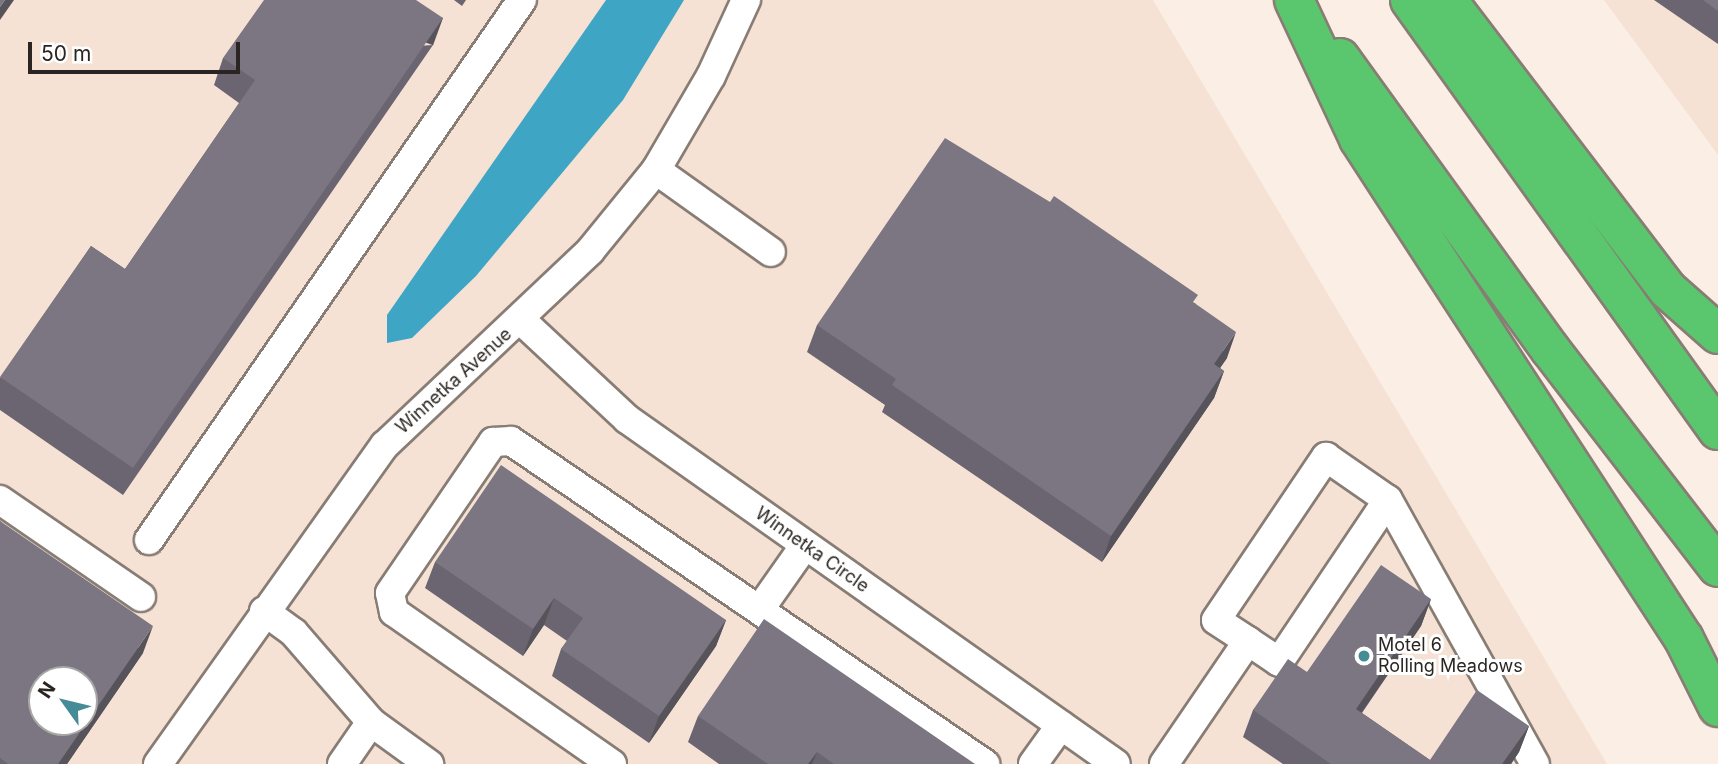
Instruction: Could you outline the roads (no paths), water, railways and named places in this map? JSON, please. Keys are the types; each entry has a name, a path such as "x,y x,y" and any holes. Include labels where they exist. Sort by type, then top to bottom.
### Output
{"highway":[{"path":"1296,0 1550,349 1718,567"},
{"path":"1296,0 1359,139 1684,639 1718,707"},
{"path":"1410,0 1718,430"},
{"path":"1447,0 1667,289 1718,334"}],"street":[{"path":"149,540 523,0"},
{"name":"Winnetka Avenue","path":"159,764 264,611 385,444 521,320 590,251 656,170 711,76 746,0"},
{"path":"656,170 771,252"},
{"name":"Winnetka Circle","path":"521,320 626,419 1116,764"},
{"path":"612,764 394,612 390,593 493,442 511,441 985,764"},
{"path":"1388,500 1279,662 1216,620 1326,457 1388,500 1535,764"},
{"path":"0,500 141,597"},
{"path":"760,609 805,545"},
{"path":"264,611 294,633 371,722 429,764"},
{"path":"1164,764 1248,641"},
{"path":"342,764 371,722"},
{"path":"1033,764 1061,726"}],"water":[{"path":"606,0 684,0 623,100 476,276 412,338 387,343 387,315"}],"place":[{"name":"Motel 6 Rolling Meadows","path":"1364,656"}]}
